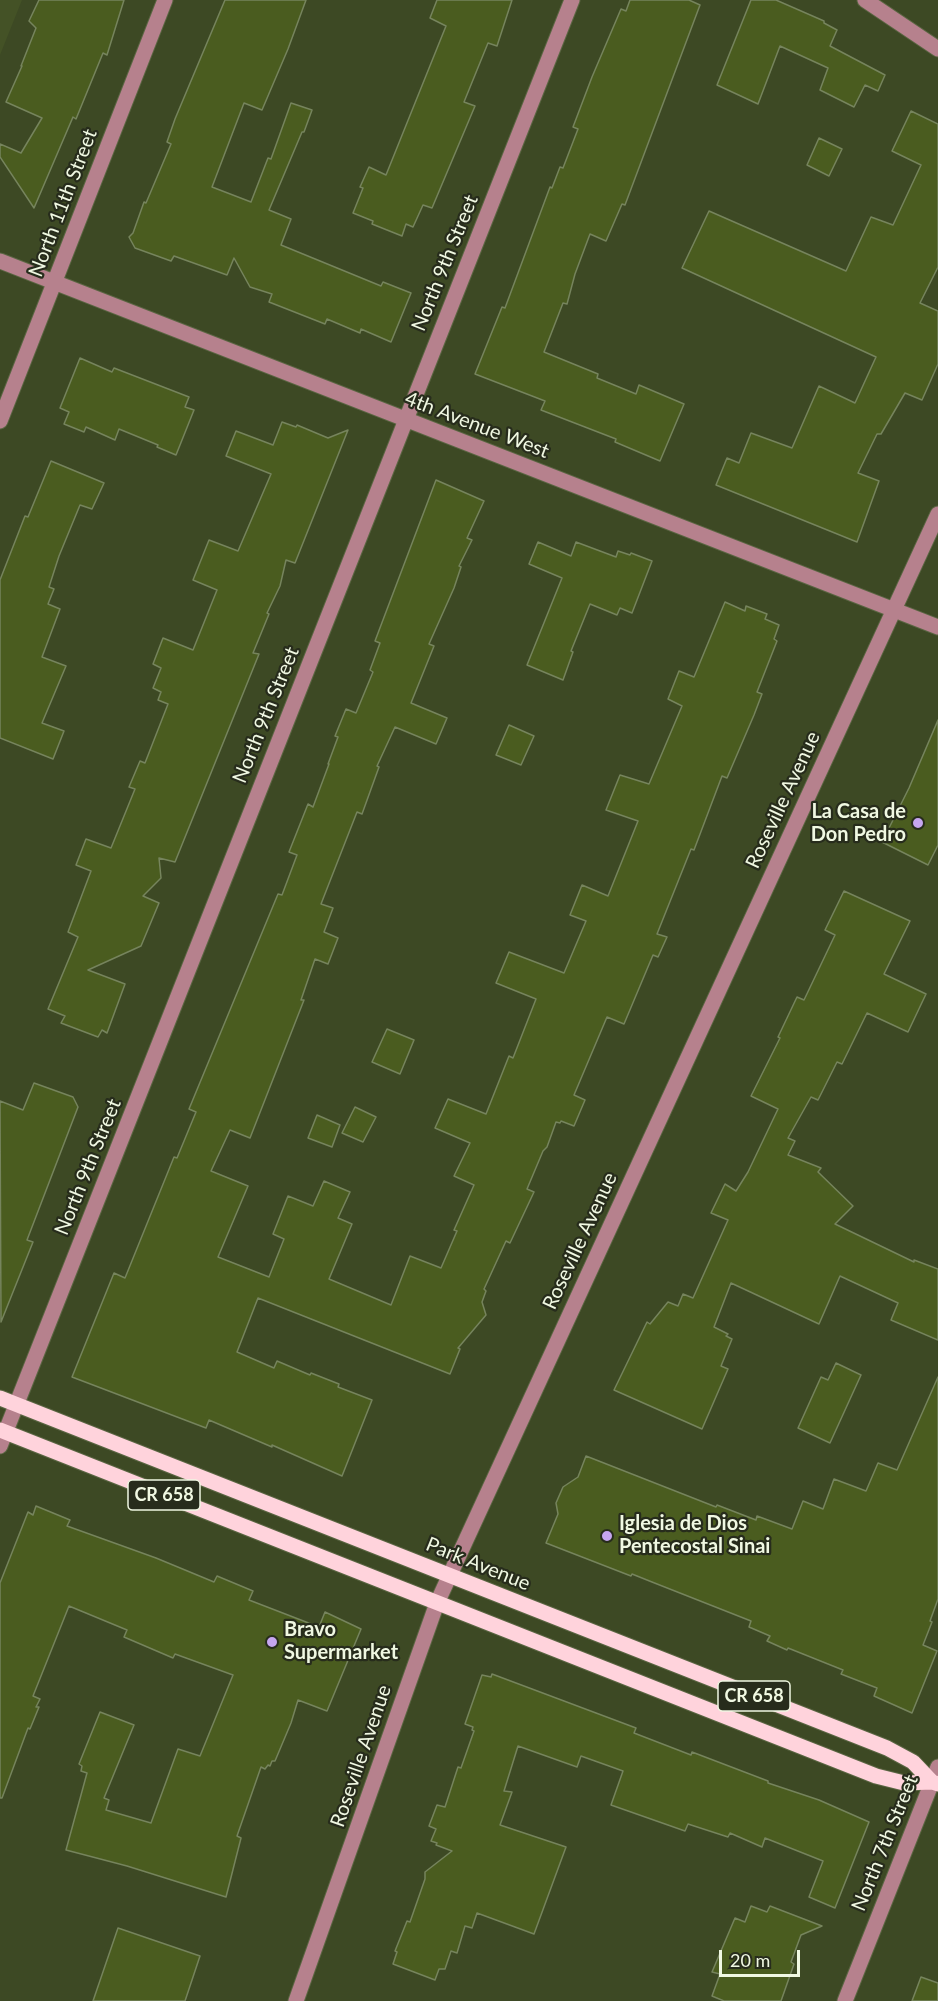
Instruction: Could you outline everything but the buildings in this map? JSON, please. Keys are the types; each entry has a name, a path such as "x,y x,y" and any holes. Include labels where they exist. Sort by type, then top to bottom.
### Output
{"main road":[{"name":"Park Avenue","path":"0,1398 887,1748 913,1762 935,1783"},
{"name":"CR 658","path":"2,1436 437,1603 876,1776 904,1783 935,1783"}],"street":[{"name":"North 11th Street","path":"0,421 165,0"},
{"name":"North 9th Street","path":"2,1436 572,0"},
{"path":"865,0 938,49"},
{"name":"4th Avenue West","path":"0,261 938,627"},
{"name":"Roseville Avenue","path":"296,2001 437,1603 938,514"},
{"name":"North 7th Street","path":"845,2001 935,1783 938,1767"}],"shaded area":[{"path":"0,0 22,0 0,55"}],"place":[{"name":"La Casa de Don Pedro","path":"918,823"},
{"name":"Iglesia de Dios Pentecostal Sinai","path":"607,1536"},
{"name":"Bravo Supermarket","path":"272,1642"}]}
